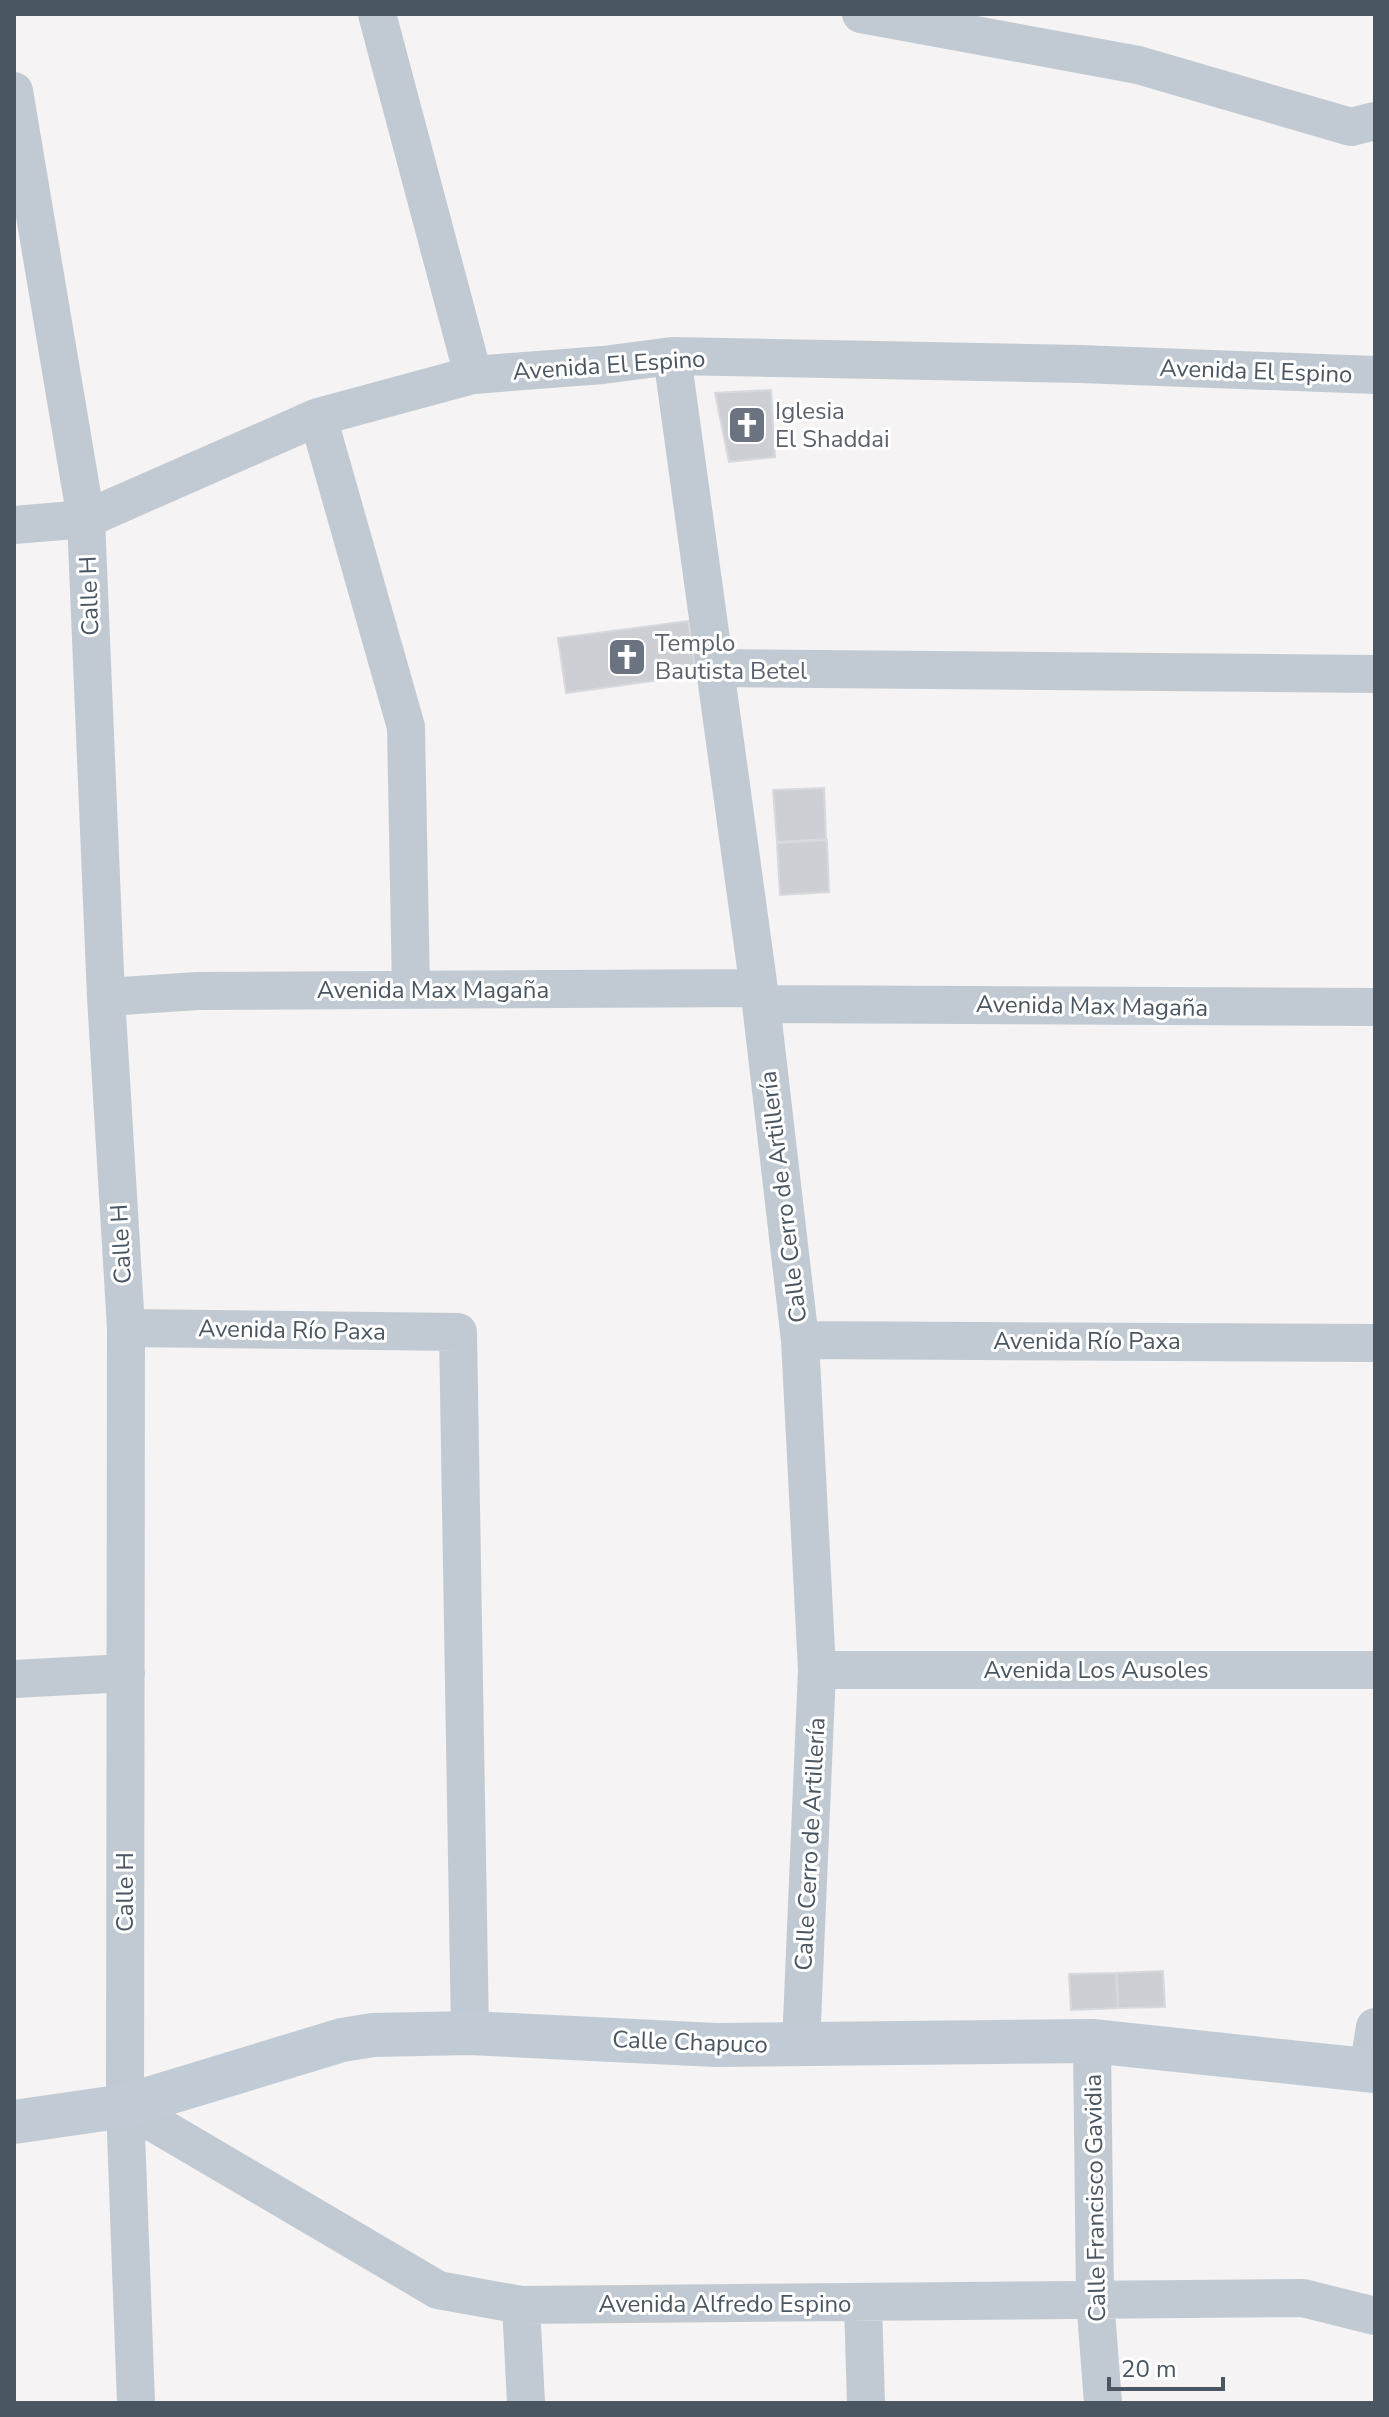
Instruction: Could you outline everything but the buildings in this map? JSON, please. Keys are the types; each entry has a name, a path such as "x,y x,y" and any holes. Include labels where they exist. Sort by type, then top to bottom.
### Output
{"street":[{"path":"377,14 473,375"},
{"path":"861,14 1138,65 1351,127 1375,121"},
{"name":"Calle H","path":"14,91 86,519 106,997 126,1328 125,2106 136,2403"},
{"name":"Avenida El Espino","path":"14,525 86,519 318,417 473,375 603,365 672,356 1080,364 1375,375"},
{"name":"Calle Cerro de Artillería","path":"672,356 760,996 800,1340 817,1670 801,2045"},
{"path":"318,417 406,727 411,990"},
{"path":"717,668 1375,674"},
{"name":"Avenida Max Magaña","path":"106,997 198,991 411,990 1375,1007"},
{"name":"Avenida Río Paxa","path":"126,1328 458,1332 470,2033"},
{"name":"Avenida Río Paxa","path":"800,1340 1375,1343"},
{"name":"Avenida Los Ausoles","path":"817,1670 1375,1670"},
{"path":"14,1679 126,1673"},
{"path":"1371,2070 1375,2027"},
{"name":"Calle Chapuco","path":"14,2122 125,2106 342,2040 373,2035 470,2033 716,2045 1092,2041 1371,2070"},
{"name":"Calle Francisco Gavidia","path":"1092,2041 1095,2299 1103,2403"},
{"name":"Avenida Alfredo Espino","path":"125,2106 438,2290 521,2305 1303,2298 1375,2316"},
{"path":"863,2304 866,2403"},
{"path":"521,2305 526,2403"}],"place":[{"name":"Iglesia El Shaddai","path":"747,425"},
{"name":"Templo Bautista Betel","path":"627,657"}]}
